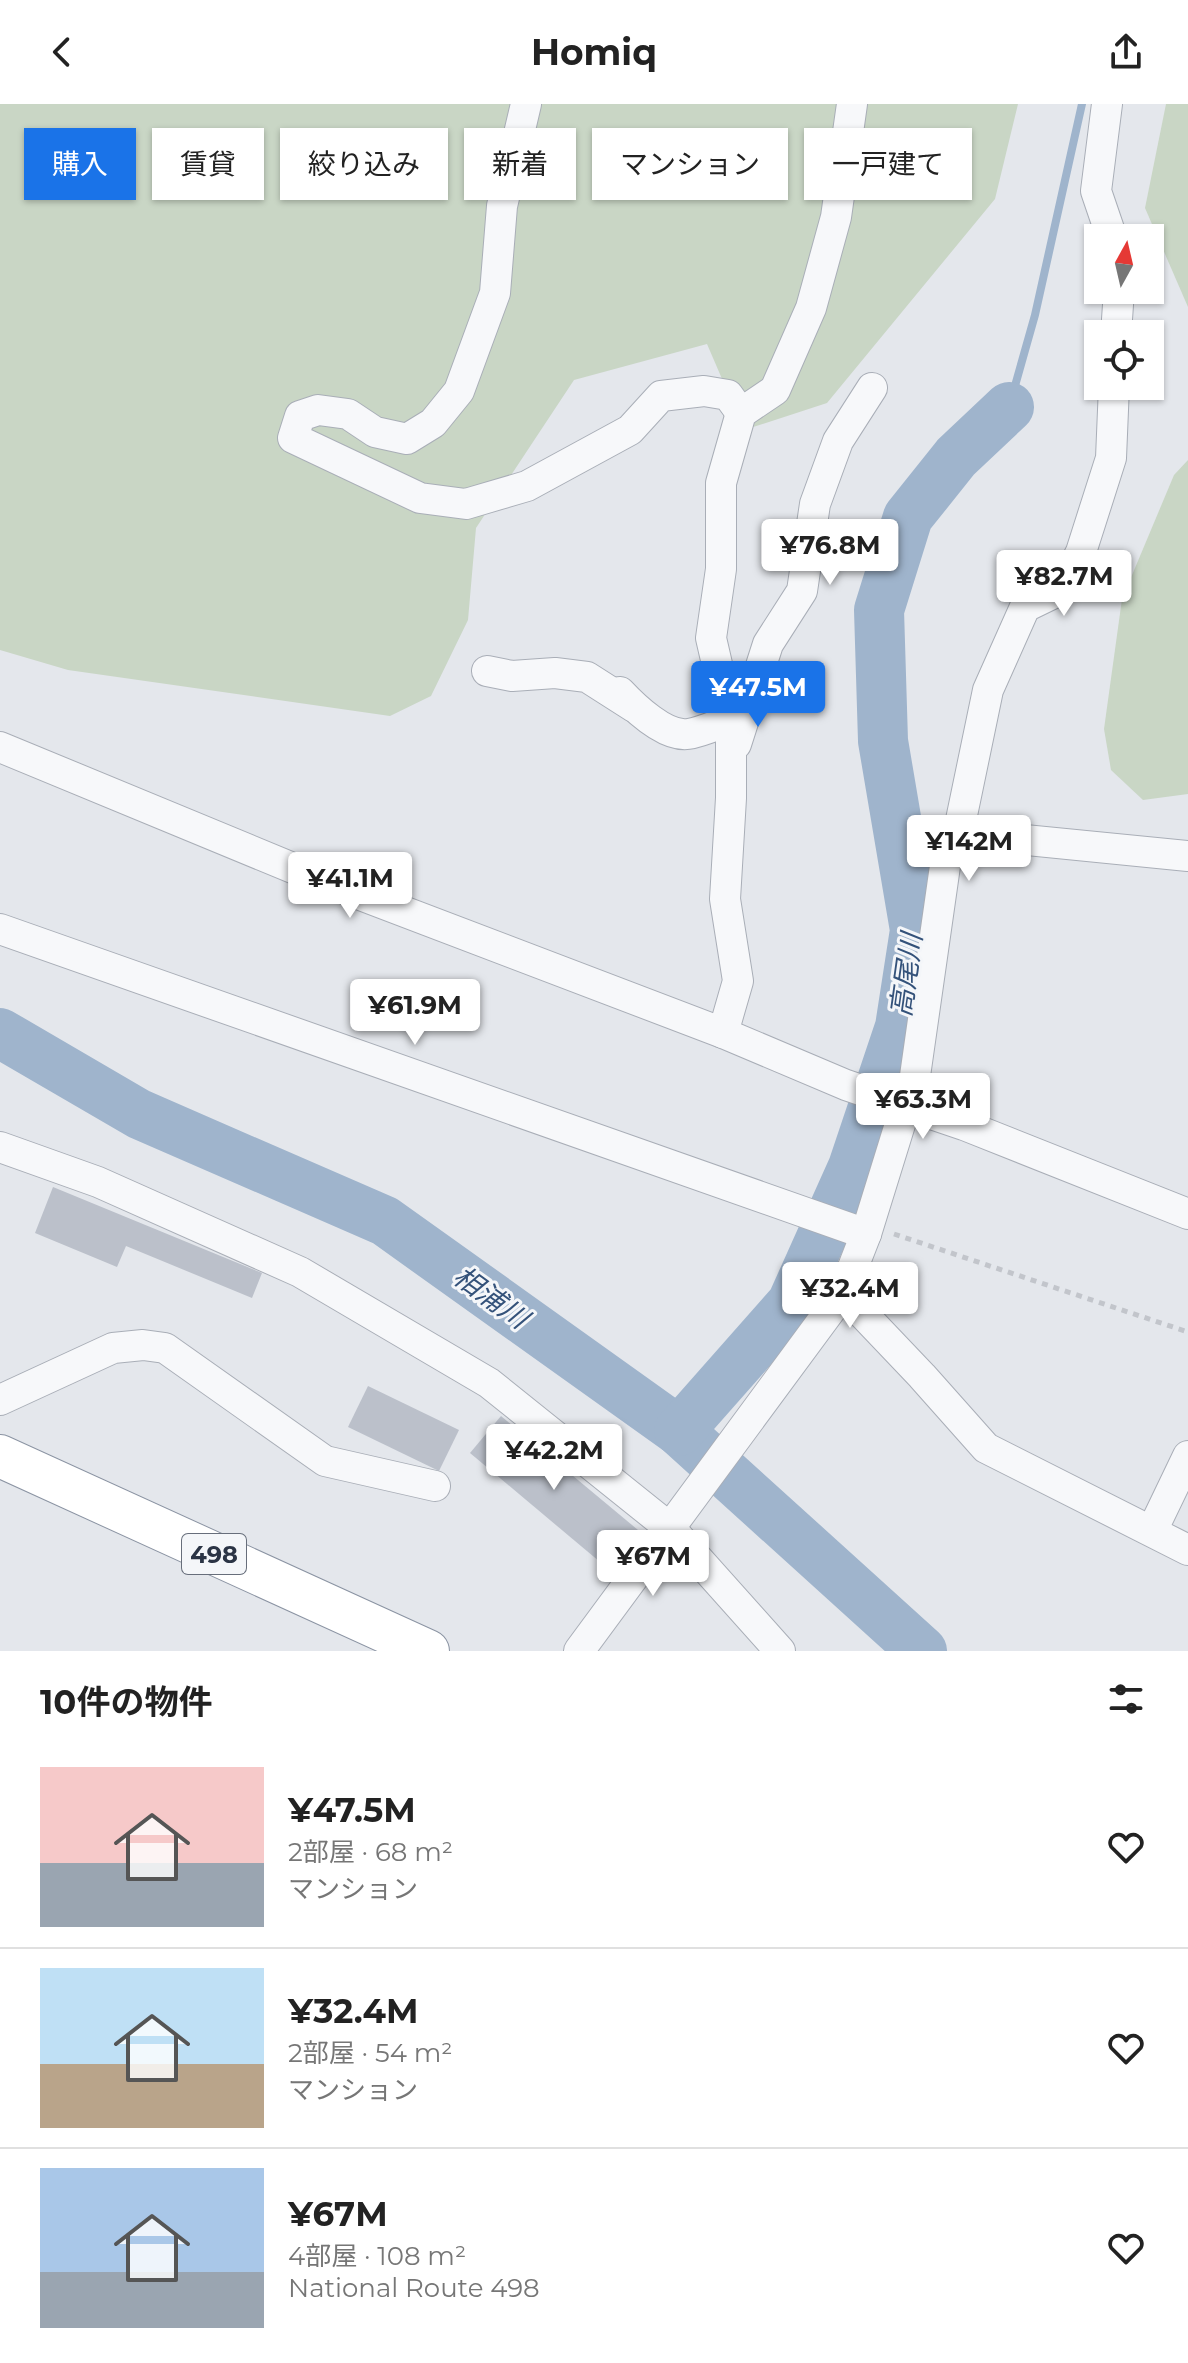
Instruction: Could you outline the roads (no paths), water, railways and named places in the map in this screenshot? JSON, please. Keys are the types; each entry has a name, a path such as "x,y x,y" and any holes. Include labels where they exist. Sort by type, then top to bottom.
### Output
{"highway":[{"name":"498","path":"0,1456 428,1651"}],"street":[{"path":"526,104 502,206 495,293 459,391 433,423 407,439 375,432 348,414 318,410 300,416 293,438 420,498 466,504 527,486 618,437 630,430 661,396 704,391 728,395 741,413"},
{"path":"723,1033 738,981 725,899 730,720 711,638 721,569 721,483 741,413 775,390 811,308 836,217 852,104"},
{"path":"1107,104 1096,191 1107,224"},
{"path":"731,761 768,644 802,591 815,504 838,441 872,388"},
{"path":"956,844 988,690 1025,607 1062,589 1081,552 1111,458 1113,400"},
{"path":"601,670 634,707"},
{"path":"487,671 512,676 555,673 587,677 661,726 685,734 730,720"},
{"path":"0,747 329,883 723,1033 846,1085 964,1125 1188,1214"},
{"path":"579,1651 843,1293 894,1102 915,1076 947,852 976,835 1188,856"},
{"path":"0,929 812,1217 860,1229"},
{"path":"0,1147 98,1182 300,1272 489,1383 677,1521 780,1651"},
{"path":"843,1293 986,1448 1188,1550"},
{"path":"0,1400 113,1348 143,1345 165,1348 325,1461 435,1486"},
{"path":"1152,1531 1188,1456"}],"waterway":[{"path":"1009,407 1035,315 1082,104"},
{"name":"高尾川","path":"679,1431 792,1303 853,1167 900,1027 915,930 883,741 879,610 908,517 956,457 1009,407"},
{"name":"相浦川","path":"0,1033 139,1114 385,1221 679,1431 922,1651"}]}
